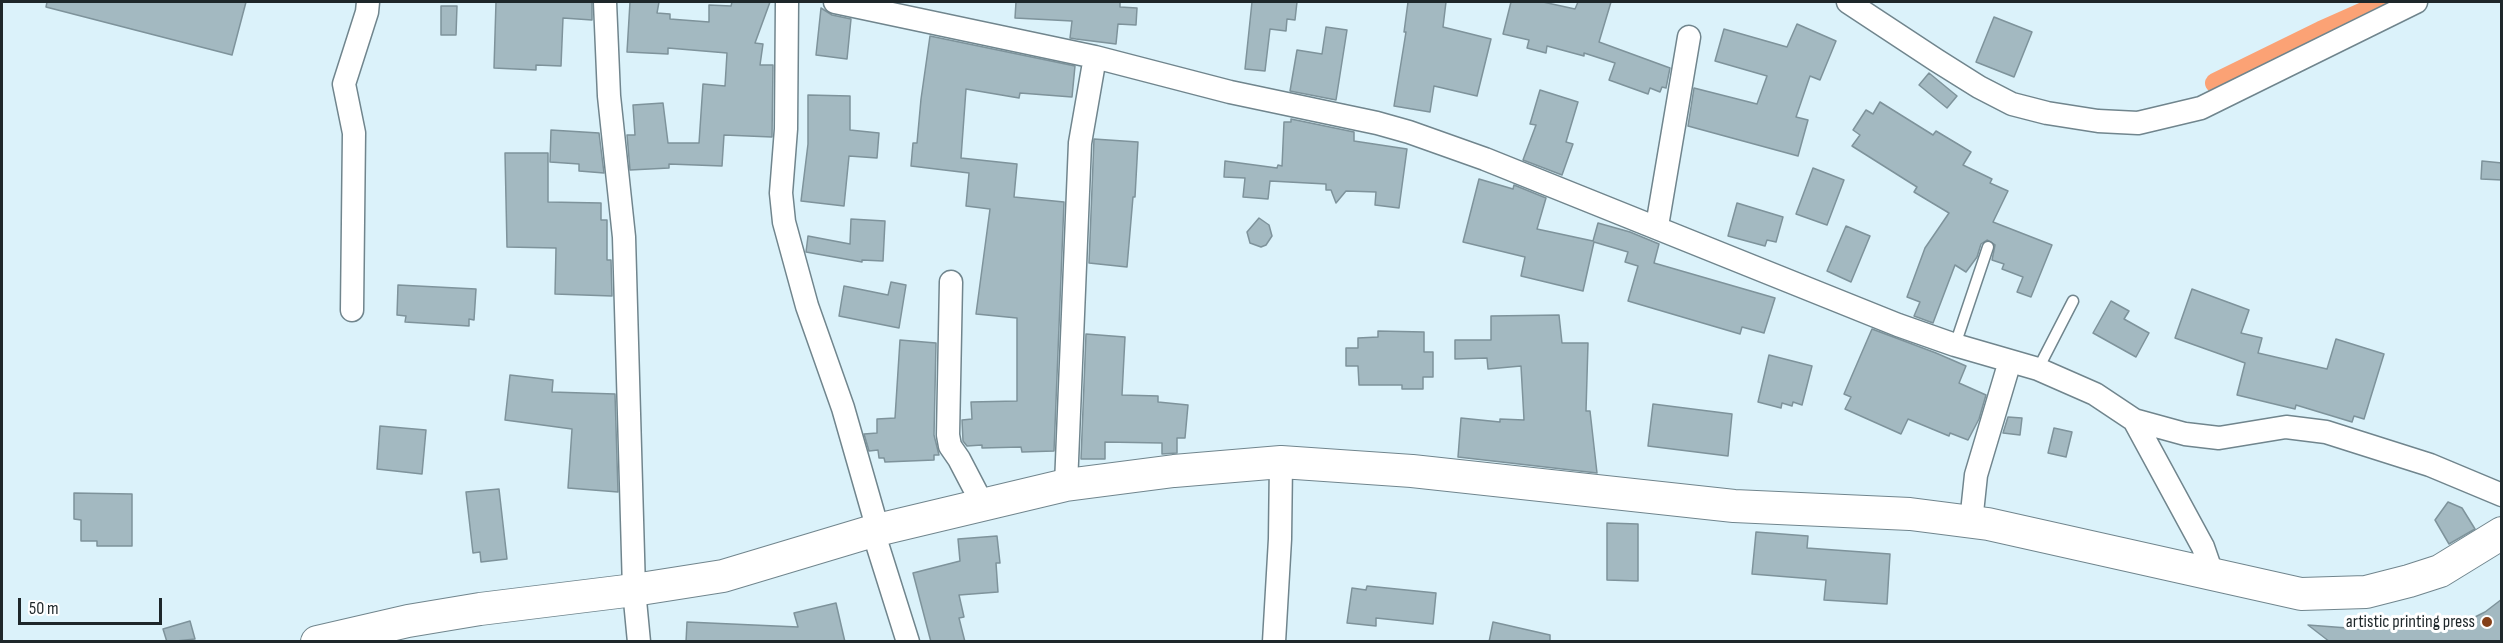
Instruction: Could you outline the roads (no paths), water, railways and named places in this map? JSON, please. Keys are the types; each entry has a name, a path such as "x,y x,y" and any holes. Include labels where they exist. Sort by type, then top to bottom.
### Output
{"main road":[{"path":"316,642 396,624 480,609 634,590 723,576 876,531 1066,485 1174,471 1281,462 1412,471 1734,507 1910,514 1971,522 2089,545 2213,576 2301,594 2366,592 2440,571 2502,533"}],"street":[{"path":"352,310 354,133 344,84 367,12 368,2"},
{"path":"605,2 609,96 624,237 634,590 639,642"},
{"path":"787,2 786,129 781,193 784,222 807,306 843,408 908,642"},
{"path":"835,2 889,7 1230,92 1377,123 1409,132 1657,226 1898,325 1955,345 2038,369 2095,394 2134,420 2185,434 2219,438 2286,428 2326,432 2430,465 2502,495"},
{"path":"1848,2 1936,60 2012,104 2047,113 2098,121 2138,123 2201,108 2416,2"},
{"path":"1657,226 1689,37"},
{"path":"1066,485 1080,143 1095,57"},
{"path":"951,282 948,435 950,446 982,505"},
{"path":"1971,522 1976,475 2010,361"},
{"path":"2134,420 2203,547 2213,576"},
{"path":"1274,642 1280,539 1281,462"}],"lane":[{"path":"1955,345 1988,247"},
{"path":"2038,369 2073,301"}],"waterway":[{"path":"2215,83 2386,2"}],"place":[{"name":"artistic printing press","path":"2487,622"}]}
